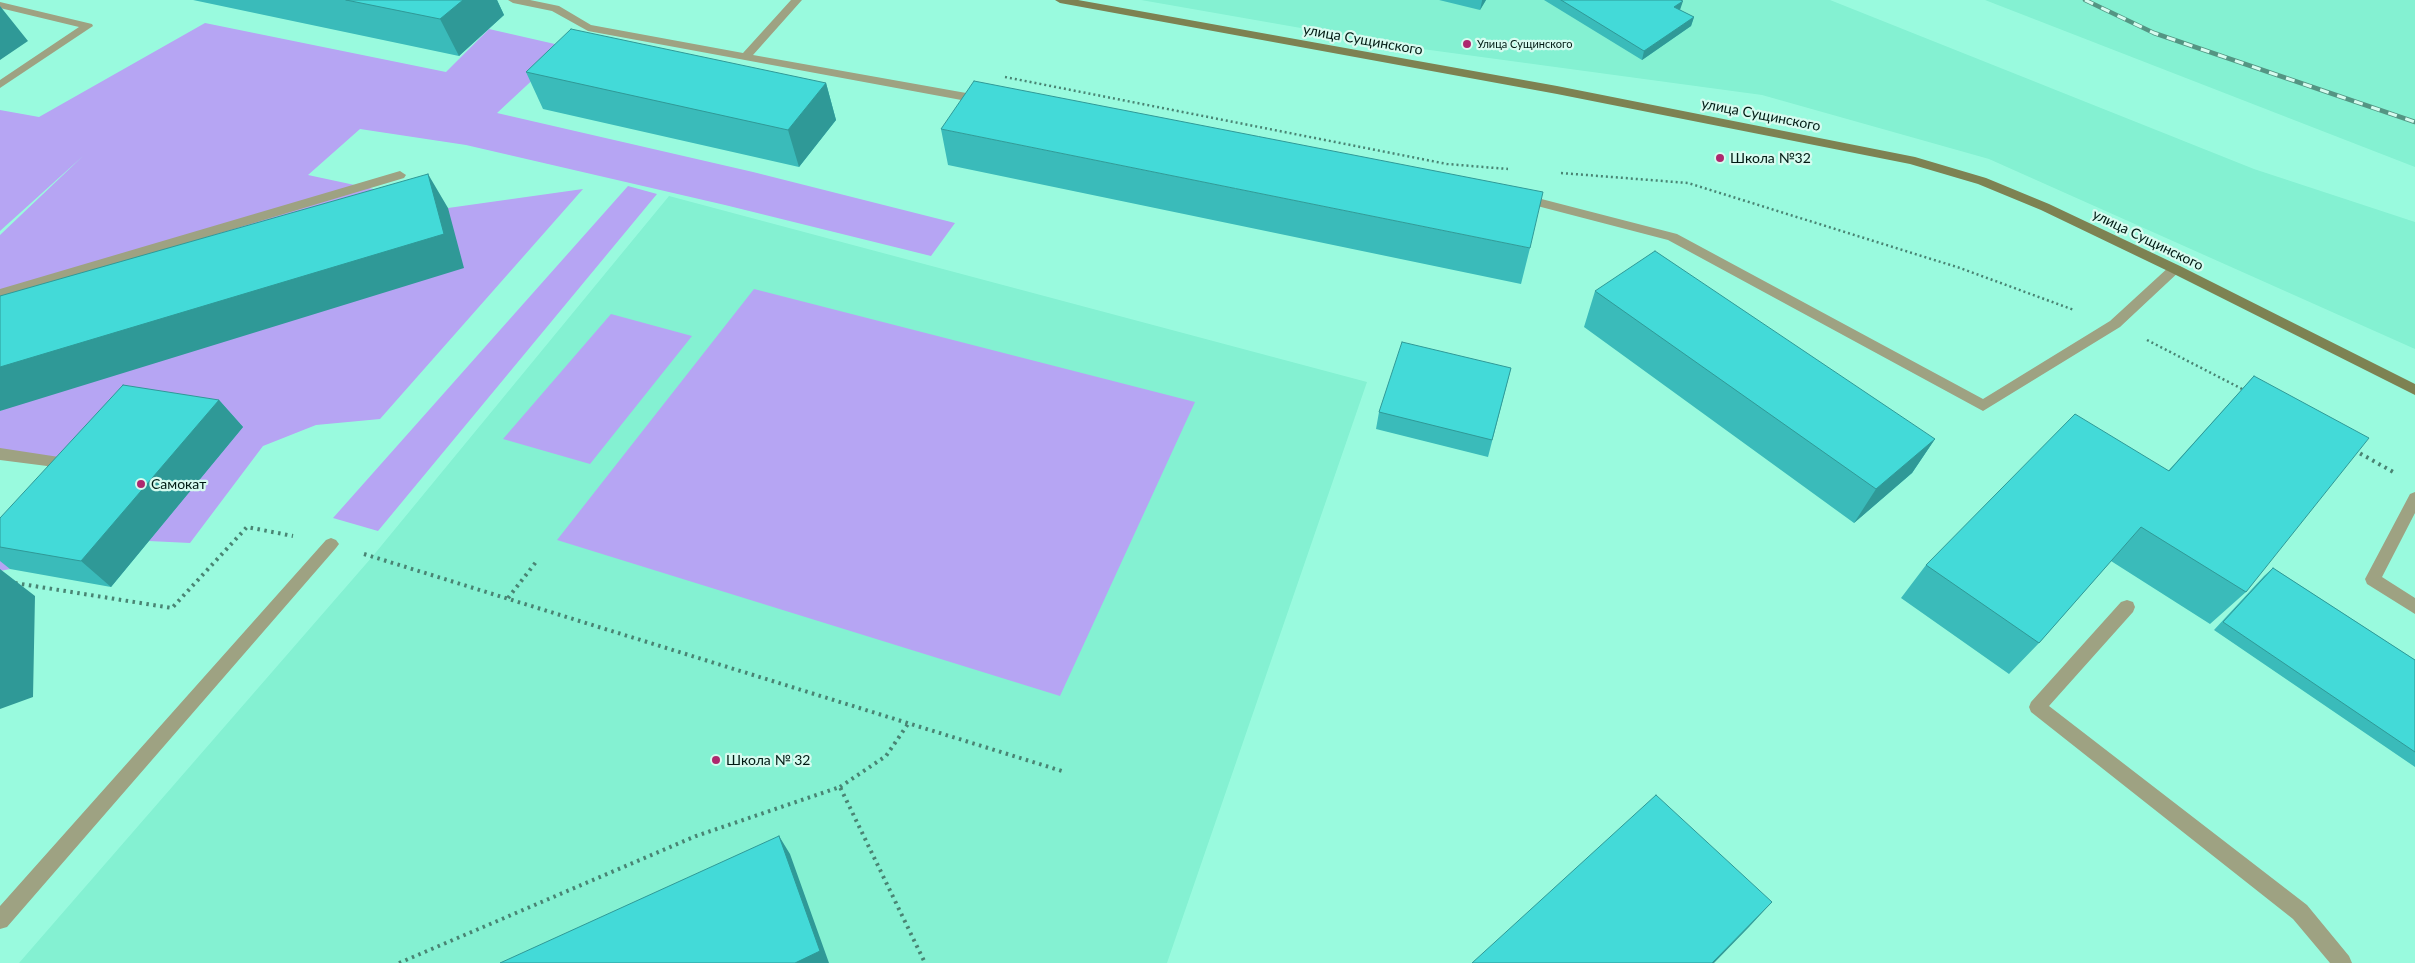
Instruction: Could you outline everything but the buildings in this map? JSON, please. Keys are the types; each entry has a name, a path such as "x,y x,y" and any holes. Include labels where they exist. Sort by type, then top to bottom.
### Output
{"street":[{"name":"улица Сущинского","path":"1060,0 1557,90 1911,160 1982,181 2045,208 2175,269 2415,390"}],"lane":[{"path":"513,0 555,8 588,28 994,102"},
{"path":"746,56 797,0"},
{"path":"0,5 88,26 0,85"},
{"path":"0,294 400,175"},
{"path":"1509,196 1538,201 1672,237 1983,406 2115,324 2175,269"},
{"path":"0,454 54,461 54,488"},
{"path":"2415,498 2373,579 2415,607"},
{"path":"0,920 332,544"},
{"path":"2127,607 2037,707 2300,912 2342,963"}],"path":[{"path":"1002,76 1447,164 1514,169"},
{"path":"1553,172 1688,183 1960,268 2115,324 2247,392"},
{"path":"2348,447 2398,474"},
{"path":"10,582 172,608 247,527 332,544 1062,771"},
{"path":"508,598 536,562"},
{"path":"399,963 696,836 840,787 886,756 908,724"},
{"path":"840,787 925,963"}],"shaded area":[{"path":"1141,0 1830,0 2254,169 2415,222 2415,349 1989,159 1762,95 1415,48"},
{"path":"1985,0 2415,0 2415,167"},
{"path":"205,23 446,72 489,29 568,47 497,113 753,172 955,223 931,256 725,205 466,145 360,129 308,175 420,199 0,321 0,235 83,156 0,231 0,110 39,117"},
{"path":"628,186 657,194 378,531 333,518"},
{"path":"583,189 380,419 316,425 263,446 190,543 149,541 0,571 0,539 54,461 0,454 0,411 448,208"},
{"name":"Школа № 32","path":"669,196 1367,382 1167,963 19,963 372,557"},
{"path":"754,289 1195,402 1060,696 557,540"},
{"path":"611,314 692,336 590,464 503,439"}],"railway":[{"path":"2085,0 2154,33 2415,122"}],"place":[{"name":"Улица Сущинского","path":"1467,44"},
{"name":"Школа №32","path":"1720,158"},
{"name":"Самокат","path":"141,484"},
{"name":"Школа № 32","path":"716,760"}]}
